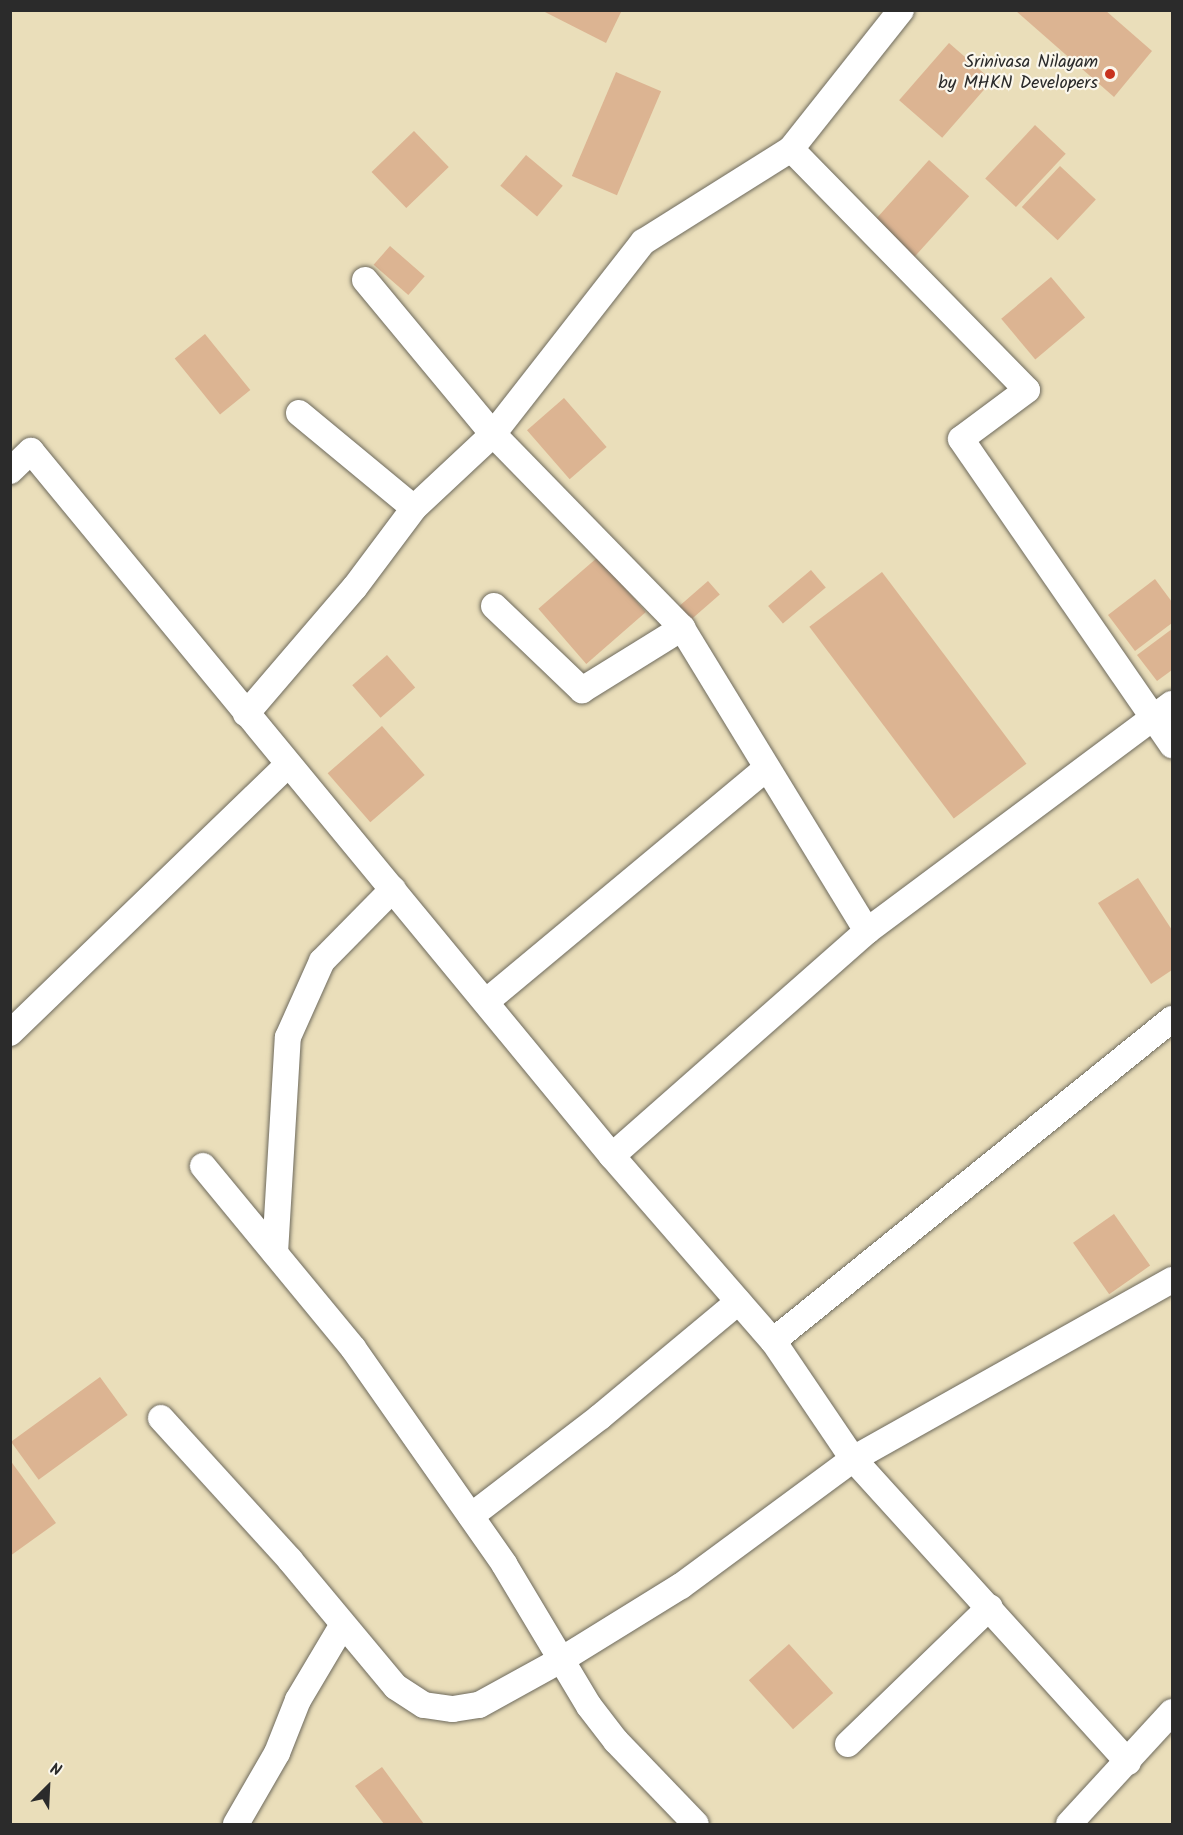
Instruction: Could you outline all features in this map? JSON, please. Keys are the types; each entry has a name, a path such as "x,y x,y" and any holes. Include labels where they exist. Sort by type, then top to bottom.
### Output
{"street":[{"path":"246,714 355,587 414,508 493,434 642,242 791,149 901,10"},
{"path":"791,149 1027,390 961,440 1163,710 1173,745"},
{"path":"365,280 493,434 682,628 867,932"},
{"path":"299,413 414,508"},
{"path":"13,465 31,451 288,765 487,1001 612,1156 772,1341 853,1459 990,1607 1128,1762"},
{"path":"494,606 582,690 682,628"},
{"path":"612,1156 867,932 1163,710"},
{"path":"10,1033 288,765"},
{"path":"487,1001 767,768"},
{"path":"275,1253 288,1037 322,961 393,889"},
{"path":"772,1341 1173,1019"},
{"path":"203,1166 353,1348 504,1564 561,1660 616,1741 696,1824"},
{"path":"161,1418 290,1560 342,1626 396,1687 424,1705 453,1709 479,1705 561,1660 681,1586 853,1459 1173,1280"},
{"path":"471,1516 600,1418 738,1302"},
{"path":"848,1744 990,1607"},
{"path":"236,1824 277,1753 297,1701 342,1626"},
{"path":"1074,1823 1173,1712"}],"building":[{"path":"541,10 622,10 606,43"},
{"name":"Srinivasa Nilayam by MHKN Developers","path":"1015,10 1105,10 1152,51 1114,97"},
{"path":"949,43 992,80 942,138 899,100"},
{"path":"616,72 661,91 617,195 572,176"},
{"path":"1035,125 1066,154 1016,207 985,178"},
{"path":"414,131 449,167 406,208 372,172"},
{"path":"526,155 563,186 537,216 500,186"},
{"path":"929,160 969,196 912,260 871,224"},
{"path":"1060,166 1096,199 1058,240 1022,207"},
{"path":"390,246 425,276 408,295 374,265"},
{"path":"1051,277 1085,318 1035,359 1001,319"},
{"path":"205,334 250,390 220,414 175,359"},
{"path":"564,398 607,447 570,479 527,430"},
{"path":"598,557 646,612 586,664 538,609"},
{"path":"811,570 826,588 783,624 768,606"},
{"path":"882,572 1026,764 954,818 809,627"},
{"path":"1155,579 1172,602 1172,623 1135,651 1108,615"},
{"path":"708,581 720,595 691,620 679,606"},
{"path":"1172,629 1172,670 1157,681 1137,655"},
{"path":"387,655 415,687 380,718 352,685"},
{"path":"382,726 425,775 370,822 328,773"},
{"path":"1138,878 1172,930 1172,970 1151,984 1098,903"},
{"path":"1114,1214 1150,1266 1109,1294 1073,1243"},
{"path":"100,1377 128,1415 39,1480 11,1442"},
{"path":"10,1460 56,1523 10,1556"},
{"path":"789,1644 833,1693 793,1729 749,1680"},
{"path":"382,1767 424,1824 384,1824 355,1786"}],"place":[{"name":"Srinivasa Nilayam by MHKN Developers","path":"1110,74"}]}
